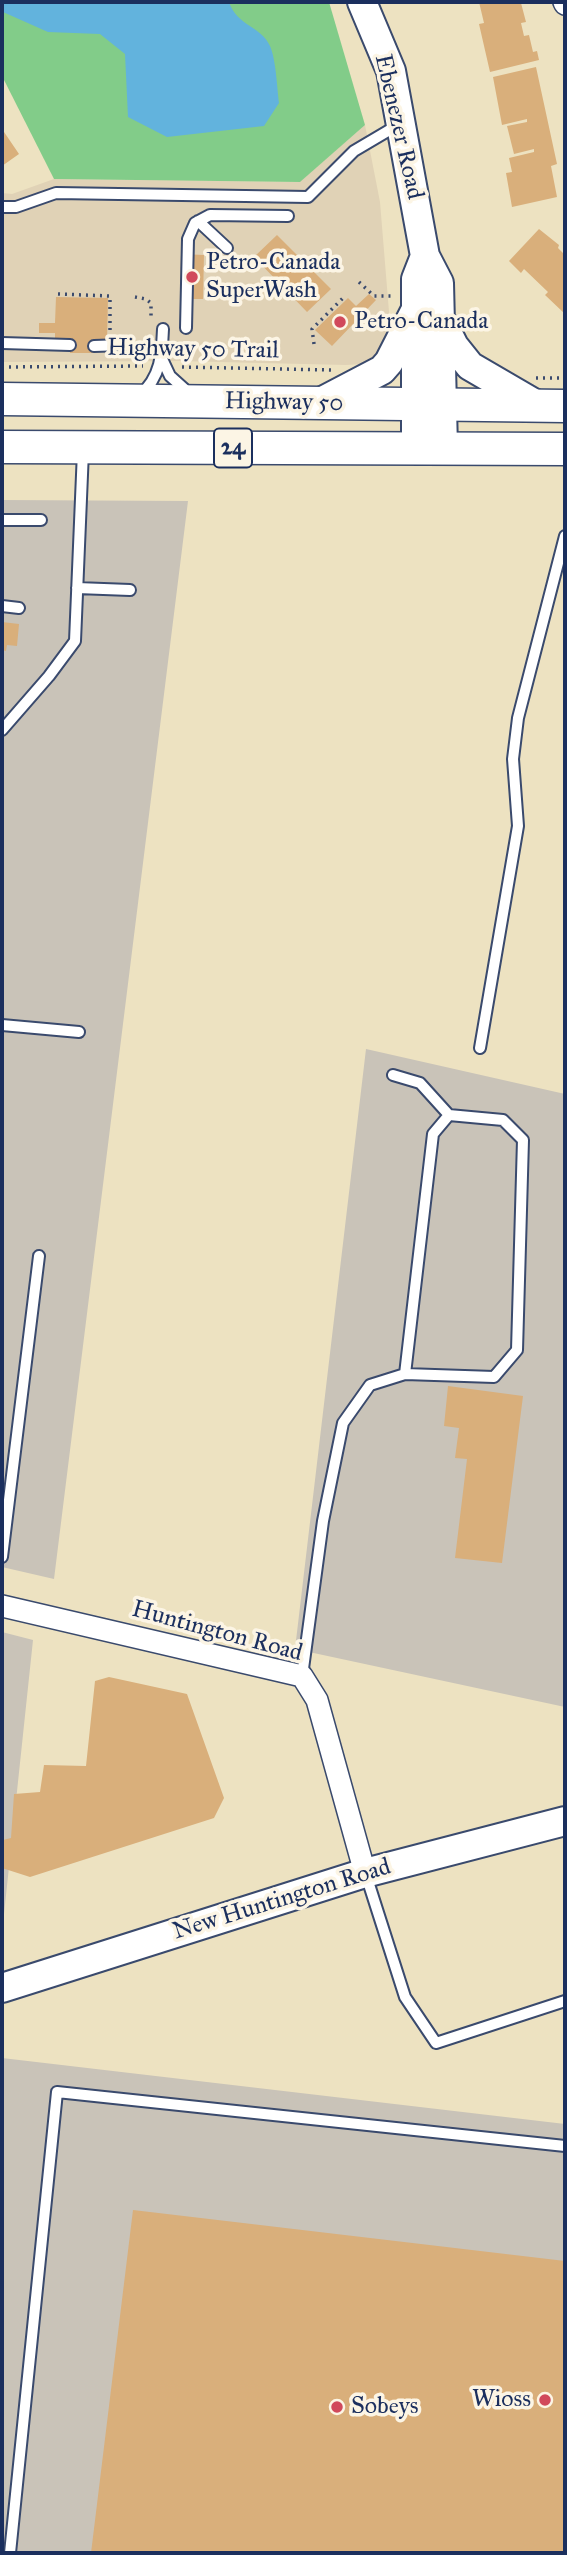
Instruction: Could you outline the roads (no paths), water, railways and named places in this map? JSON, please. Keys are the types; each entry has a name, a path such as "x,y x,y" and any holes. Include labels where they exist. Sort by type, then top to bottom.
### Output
{"main road":[{"name":"Ebenezer Road","path":"362,2 391,71 425,256 416,279 428,313 429,448"},
{"path":"319,403 367,380 382,369 428,313 470,366 551,406"},
{"name":"Highway 50","path":"2,399 551,406"},
{"name":"Highway 50","path":"2,447 565,449"},
{"name":"New Huntington Road","path":"2,1988 365,1872 565,1821"}],"street":[{"name":"Huntington Road","path":"2,1606 302,1676 317,1700 365,1872"}],"lane":[{"path":"2,207 16,207 56,193 308,197 354,151 401,124"},
{"path":"186,328 188,239 198,221 218,214 288,216"},
{"path":"198,221 227,248"},
{"path":"133,401 155,378 162,364 163,329"},
{"path":"2,343 70,345"},
{"path":"94,346 123,345"},
{"path":"162,364 181,387 206,402"},
{"path":"2,730 75,641 83,447"},
{"path":"2,520 41,520"},
{"path":"480,1048 518,827 513,759 517,718 565,536"},
{"path":"77,588 130,590"},
{"path":"2,606 19,608"},
{"path":"2,1025 79,1032"},
{"path":"302,1676 323,1521 343,1423 370,1385 405,1374 494,1377 517,1350 523,1140 503,1120 449,1115 420,1083 393,1075"},
{"path":"405,1374 433,1134 449,1115"},
{"path":"2,1558 39,1256"},
{"path":"365,1872 405,1997 436,2043 565,2001"},
{"path":"10,2553 57,2092 565,2146"}],"water":[{"path":"2,2 229,2 238,16 261,34 270,46 279,103 264,126 167,137 128,117 125,54 100,34 48,32 3,12"}],"place":[{"name":"Petro-Canada SuperWash","path":"192,277"},
{"name":"Petro-Canada","path":"340,322"},
{"name":"Wioss","path":"545,2400"},
{"name":"Sobeys","path":"337,2407"}]}
